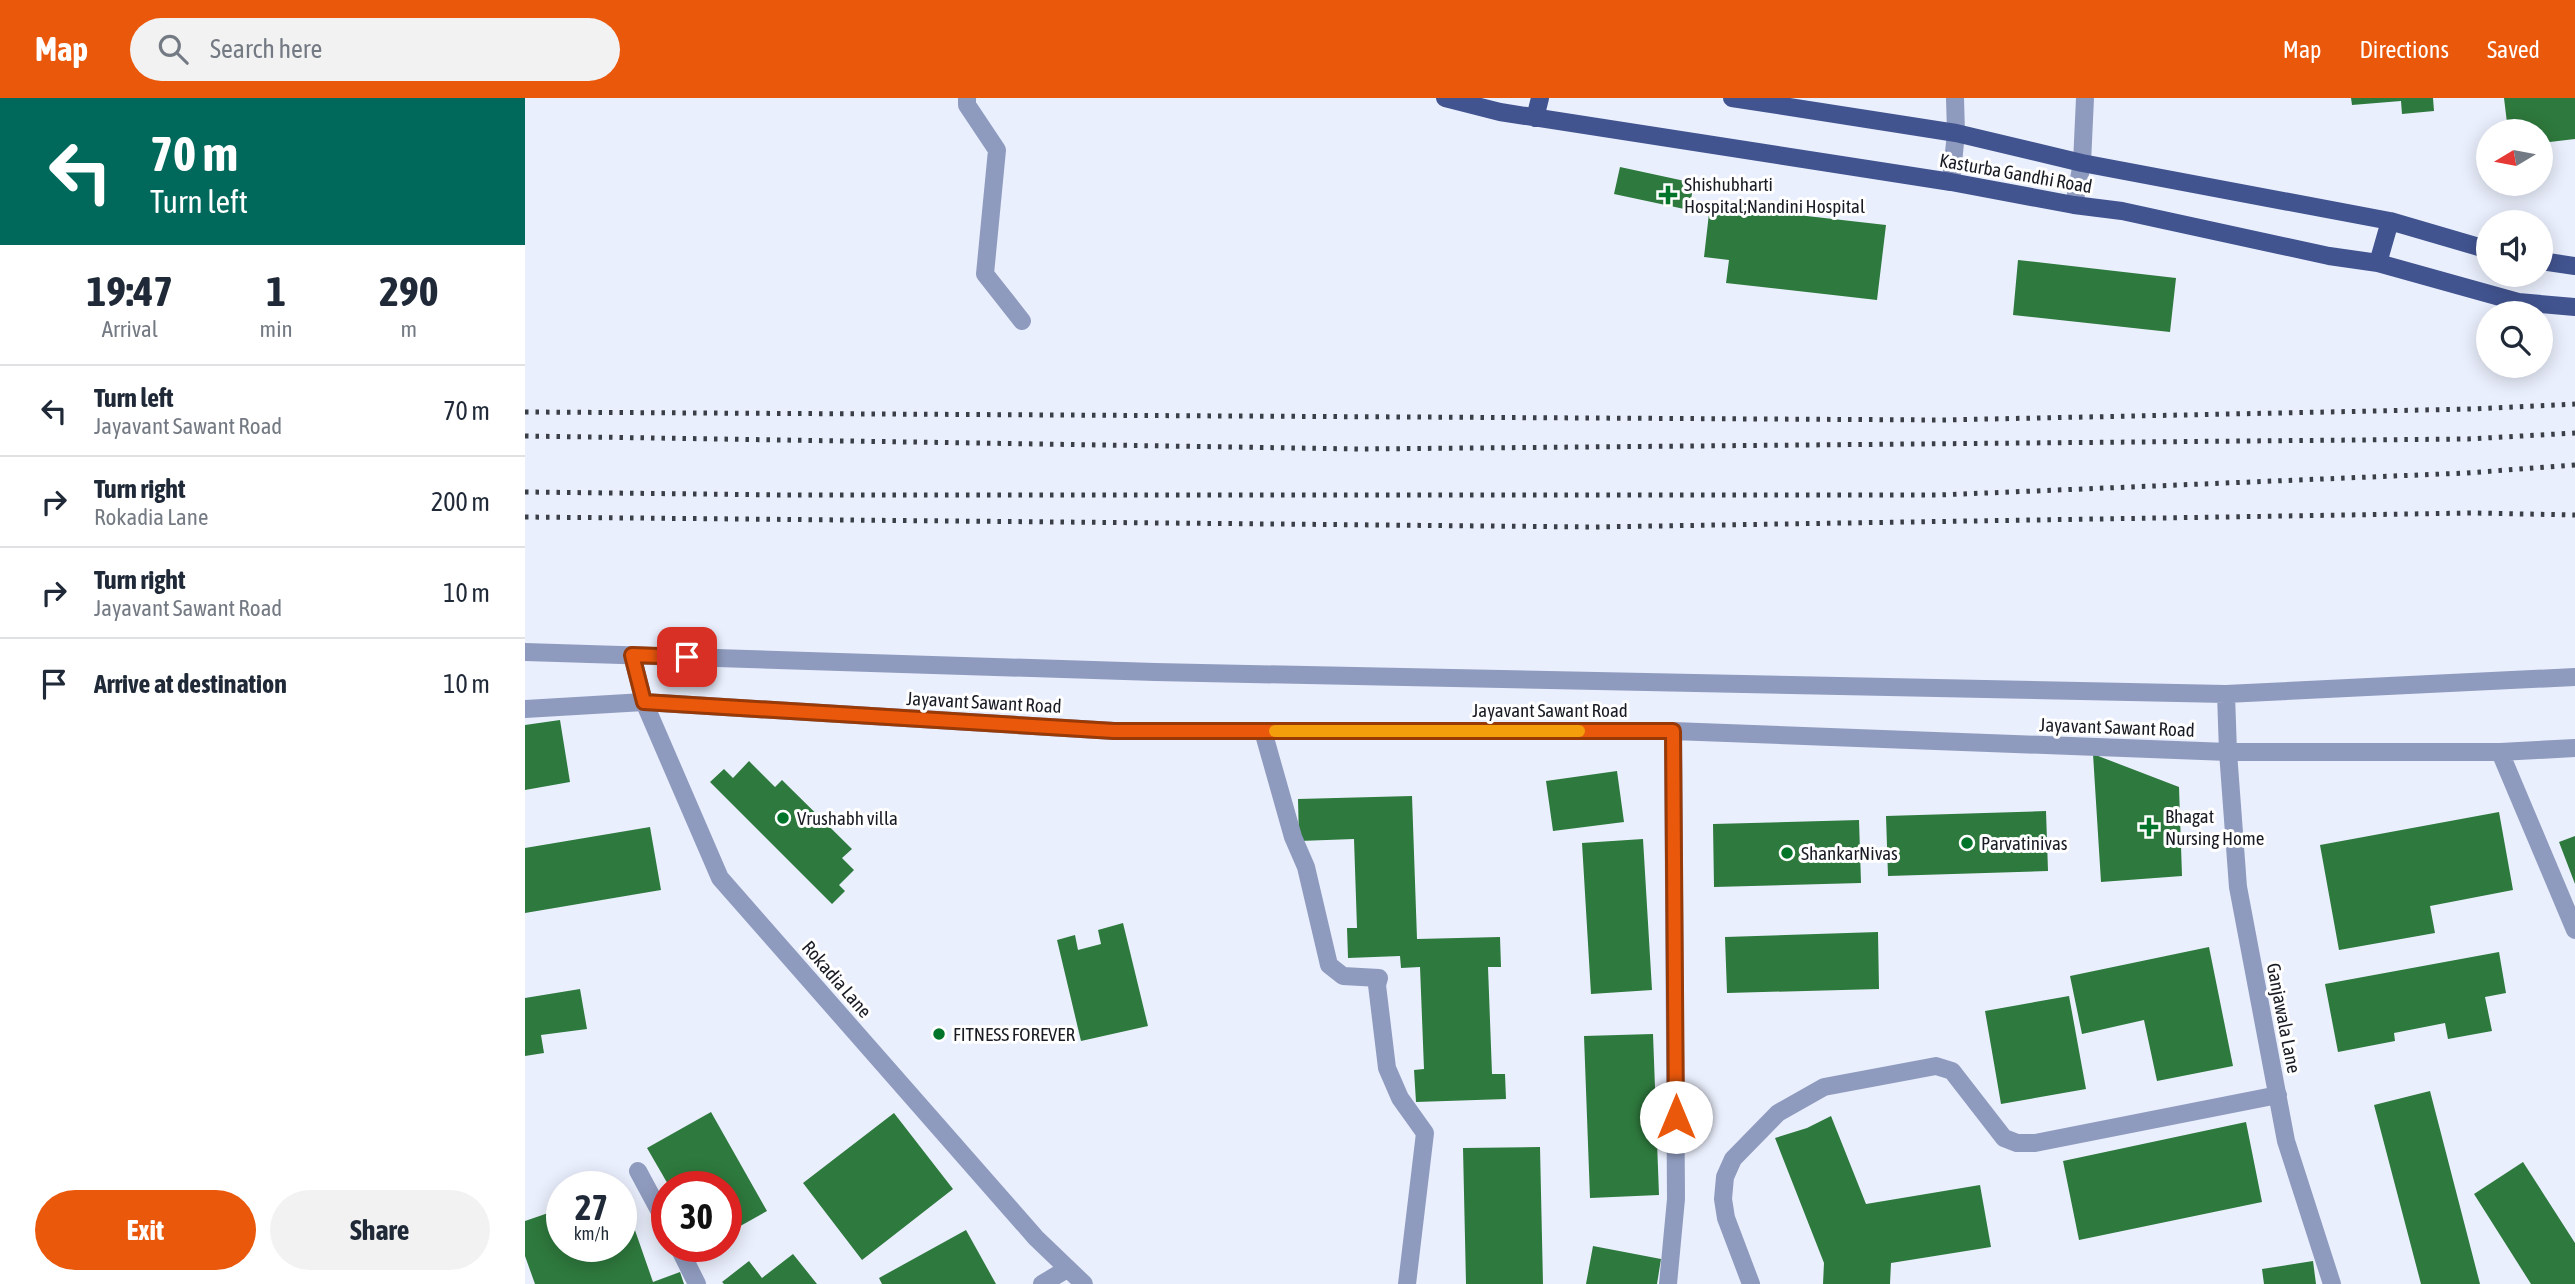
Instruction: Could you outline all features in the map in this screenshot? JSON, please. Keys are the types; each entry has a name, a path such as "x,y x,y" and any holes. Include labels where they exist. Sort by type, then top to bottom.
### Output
{"main road":[{"name":"Kasturba Gandhi Road","path":"1445,98 1535,118 2123,211 2329,256 2378,263 2518,302 2575,307"},
{"path":"1535,118 1540,98"},
{"name":"Kasturba Gandhi Road","path":"1732,98 1955,133 2082,163 2390,221 2476,246"},
{"path":"2378,263 2390,221"},
{"path":"2553,263 2575,266"}],"street":[{"path":"967,98 967,105 997,150 985,274 1022,321"},
{"path":"1951,182 1955,98"},
{"path":"2074,205 2082,163 2085,98"},
{"name":"Jayavant Sawant Road","path":"525,652 1182,673 2226,694 2575,677"},
{"name":"Rokadia Lane","path":"632,655 644,702 720,878 1035,1238 1084,1284"},
{"name":"Ganjawala Lane","path":"2226,694 2238,887 2287,1141 2332,1284"},
{"name":"Jayavant Sawant Road","path":"525,709 644,702 1114,731 1673,731 2228,752 2500,752 2575,748"},
{"path":"1263,731 1293,837 1306,867 1329,965 1343,976 1379,978 1377,985 1387,1068 1400,1098 1425,1133 1407,1284"},
{"path":"1668,1284 1677,1199 1673,731"},
{"path":"2500,752 2575,930"},
{"path":"1751,1284 1726,1218 1723,1199 1725,1177 1733,1159 1778,1113 1824,1087 1936,1066 1952,1071 2004,1138 2017,1143 2278,1095"},
{"path":"638,1171 651,1196"},
{"path":"686,1262 698,1284"},
{"path":"1042,1284 1067,1269"}],"building":[{"path":"2351,98 2433,98 2434,111 2402,114 2401,101 2352,105"},
{"path":"2504,98 2575,98 2575,139 2553,142 2553,119 2507,119"},
{"path":"1620,167 1694,183 1689,210 1614,194"},
{"path":"1710,205 1886,225 1877,300 1726,283 1729,260 1704,257"},
{"path":"2018,260 2176,278 2170,332 2013,315"},
{"path":"560,720 570,782 525,790 525,725"},
{"path":"2093,754 2179,787 2182,876 2101,882"},
{"name":"Vrushabh villa","path":"749,761 775,787 782,780 852,849 842,858 854,870 839,885 845,891 832,904 710,782 724,769 733,778"},
{"path":"1617,771 1624,822 1553,831 1546,781"},
{"path":"1412,796 1417,939 1500,937 1501,967 1488,967 1492,1074 1505,1074 1506,1099 1416,1102 1414,1070 1424,1069 1420,967 1401,968 1400,956 1348,958 1347,928 1357,928 1354,839 1299,841 1298,799"},
{"name":"Parvatinivas","path":"2046,811 2048,871 1888,876 1886,816"},
{"path":"2499,812 2513,890 2430,906 2435,933 2339,950 2320,845"},
{"name":"ShankarNivas","path":"1859,820 1861,883 1714,887 1713,824"},
{"path":"650,827 661,890 525,913 525,848"},
{"path":"2575,836 2575,884 2559,842"},
{"path":"1643,839 1652,990 1591,994 1582,843"},
{"path":"1123,923 1148,1026 1081,1041 1057,940 1075,935 1078,950 1101,944 1098,930"},
{"path":"1878,932 1879,989 1727,993 1725,937"},
{"path":"2209,947 2233,1066 2157,1081 2144,1020 2082,1034 2070,976"},
{"path":"2499,952 2506,993 2485,997 2492,1031 2448,1039 2445,1023 2394,1033 2395,1041 2338,1052 2325,984"},
{"path":"580,989 587,1029 541,1035 544,1053 525,1056 525,998"},
{"path":"2069,996 2086,1089 2001,1104 1985,1011"},
{"path":"1653,1034 1659,1195 1590,1198 1584,1036"},
{"path":"2430,1091 2480,1284 2421,1284 2374,1105"},
{"path":"711,1112 767,1211 742,1225 742,1171 660,1171 647,1148"},
{"path":"894,1113 953,1189 862,1260 803,1183"},
{"path":"1831,1116 1866,1204 1980,1185 1991,1247 1891,1263 1890,1284 1823,1284 1824,1263 1775,1138 1807,1128"},
{"path":"2246,1122 2262,1202 2079,1240 2063,1161"},
{"path":"1540,1147 1543,1284 1466,1284 1463,1148"},
{"path":"2523,1162 2575,1243 2575,1284 2531,1284 2474,1194"},
{"path":"546,1214 546,1262 637,1262 637,1236 653,1282 680,1272 684,1284 535,1284 525,1256 525,1221"},
{"path":"966,1230 996,1284 882,1284 879,1278"},
{"path":"1593,1246 1661,1259 1657,1284 1586,1284"},
{"path":"793,1254 817,1284 722,1282 749,1261 762,1278"},
{"path":"2313,1261 2316,1284 2264,1284 2262,1269"}],"railway":[{"path":"525,412 1941,420 2471,409 2575,404"},
{"path":"525,436 1360,449 2468,439 2575,433"},
{"path":"525,492 783,495 1938,495 2466,473 2575,465"},
{"path":"525,517 1593,527 2473,513 2575,515"}],"slow traffic":[{"path":"1275,731 1579,731"}],"place":[{"name":"Shishubharti Hospital;Nandini Hospital","path":"1668,195"},
{"name":"Vrushabh villa","path":"783,818"},
{"name":"Bhagat Nursing Home","path":"2149,827"},
{"name":"Parvatinivas","path":"1967,843"},
{"name":"ShankarNivas","path":"1787,853"},
{"name":"FITNESS FOREVER","path":"939,1034"}],"route":[{"path":"687,657 632,655 644,702 1114,731 1673,731 1676,1117"}]}
